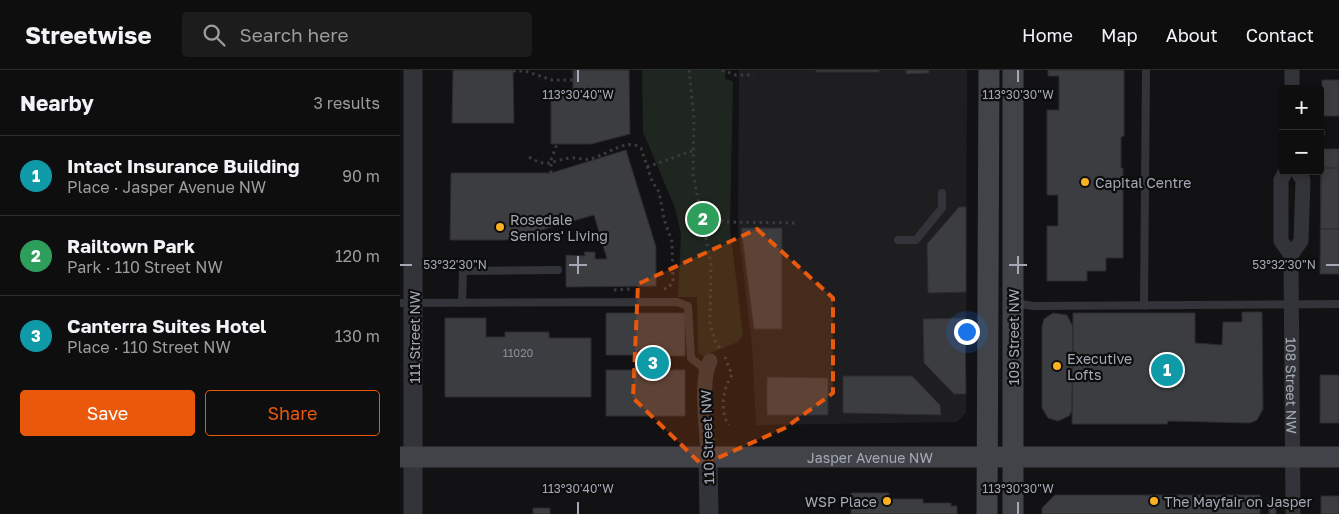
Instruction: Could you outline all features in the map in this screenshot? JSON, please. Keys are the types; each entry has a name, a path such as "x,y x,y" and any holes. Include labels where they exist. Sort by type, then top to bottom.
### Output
{"main road":[{"name":"109 Street NW","path":"988,514 989,70"},
{"name":"109 Street NW","path":"1013,70 1013,514"},
{"name":"Jasper Avenue NW","path":"407,457 1013,456 1339,458"}],"street":[{"name":"111 Street NW","path":"412,70 407,302 407,457 414,514"},
{"path":"1292,70 1292,85"},
{"name":"108 Street NW","path":"1284,175 1281,180 1281,241 1292,255"},
{"name":"108 Street NW","path":"1293,514 1292,255 1302,241 1303,180 1300,175"},
{"name":"110 Street NW","path":"708,366 704,390 710,514"}],"lane":[{"path":"1144,306 1146,70"},
{"path":"898,240 916,240 942,208 942,193"},
{"path":"462,303 463,271 558,270"},
{"path":"407,302 677,302 688,306 692,358 708,366"},
{"path":"1014,304 1033,306 1339,304"}],"path":[{"path":"690,70 694,118 693,174 711,264 710,324 715,341"},
{"path":"722,70 736,75 754,75"},
{"path":"513,71 525,71 552,80 573,80"},
{"path":"529,158 538,164 549,164 570,158 588,160 630,143 644,151 647,166 658,192 664,219 672,242 673,282 668,288 659,291"},
{"path":"551,173 551,160 558,144"},
{"path":"647,166 692,151"},
{"path":"702,215 726,222 796,223"},
{"path":"606,292 623,288 639,291"},
{"path":"727,360 732,375 725,385 724,396 725,420 729,425"},
{"path":"1272,514 1278,500"}],"highlighted area":[{"path":"757,229 833,298 833,393 785,428 702,465 633,398 638,284"}],"shaded area":[{"path":"642,70 726,70 725,79 733,81 730,229 743,335 738,342 703,356 698,353 697,297 678,297 681,234 675,208 643,132"},
{"path":"739,70 967,70 966,413 957,422 756,425 752,345 738,229"}],"building":[{"path":"453,70 513,70 514,123 452,123"},
{"path":"573,70 629,70 630,134 591,144 551,144 551,90 573,90"},
{"path":"816,70 879,70 879,72 816,72"},
{"path":"906,70 929,70 929,73 906,74"},
{"name":"Capital Centre","path":"1048,70 1124,70 1124,136 1121,137 1123,258 1106,258 1106,271 1087,271 1087,281 1047,281 1047,226 1058,226 1058,195 1047,195 1047,110 1059,110 1059,76 1048,76"},
{"path":"1322,80 1339,80 1339,116 1324,116 1324,85 1322,85"},
{"path":"1324,149 1339,149 1339,274 1320,274 1321,175 1324,175"},
{"name":"Rosedale Seniors' Living","path":"626,150 656,247 656,286 566,287 566,255 585,256 584,252 595,252 595,259 607,259 594,215 506,240 450,240 451,173 551,173"},
{"path":"1324,168 1339,168 1339,229 1321,229 1321,175 1324,175"},
{"path":"959,207 966,207 966,292 928,293 927,244"},
{"path":"741,228 782,228 782,329 754,329"},
{"path":"1242,312 1262,312 1263,409 1257,420 1250,423 1168,421 1167,424 1072,424 1073,313 1195,313 1195,343 1222,345 1223,322 1242,322"},
{"path":"606,313 685,313 685,356 661,356 661,370 685,370 685,416 606,416 606,370 645,370 645,355 606,355"},
{"name":"Executive Lofts","path":"1053,313 1067,315 1073,327 1072,411 1069,416 1058,421 1048,418 1042,408 1042,326 1044,319"},
{"path":"445,318 486,318 486,337 505,337 505,332 549,332 549,338 591,338 591,397 445,397"},
{"path":"965,318 966,394 954,394 924,363 923,319"},
{"path":"1320,375 1339,375 1339,423 1320,423"},
{"path":"843,376 912,376 940,405 941,415 843,413"},
{"path":"767,377 828,378 828,415 767,415"},
{"name":"WSP Place","path":"851,493 889,493 889,499 923,499 923,503 951,503 951,506 957,506 957,514 851,514"},
{"name":"The Mayfair on Jasper","path":"1055,495 1260,495 1260,514 1042,514 1042,508"},
{"path":"1321,496 1339,496 1339,514 1321,514"},
{"path":"1269,501 1276,501 1276,514 1269,514"},
{"path":"533,508 550,508 550,514 533,514"}],"place":[{"name":"Capital Centre","path":"1085,182"},
{"name":"Railtown Park","path":"703,219"},
{"name":"Rosedale Seniors' Living","path":"500,227"},
{"name":"Canterra Suites Hotel","path":"653,363"},
{"name":"Executive Lofts","path":"1057,366"},
{"name":"Intact Insurance Building","path":"1167,370"},
{"name":"WSP Place","path":"887,501"},
{"name":"The Mayfair on Jasper","path":"1154,501"}]}
